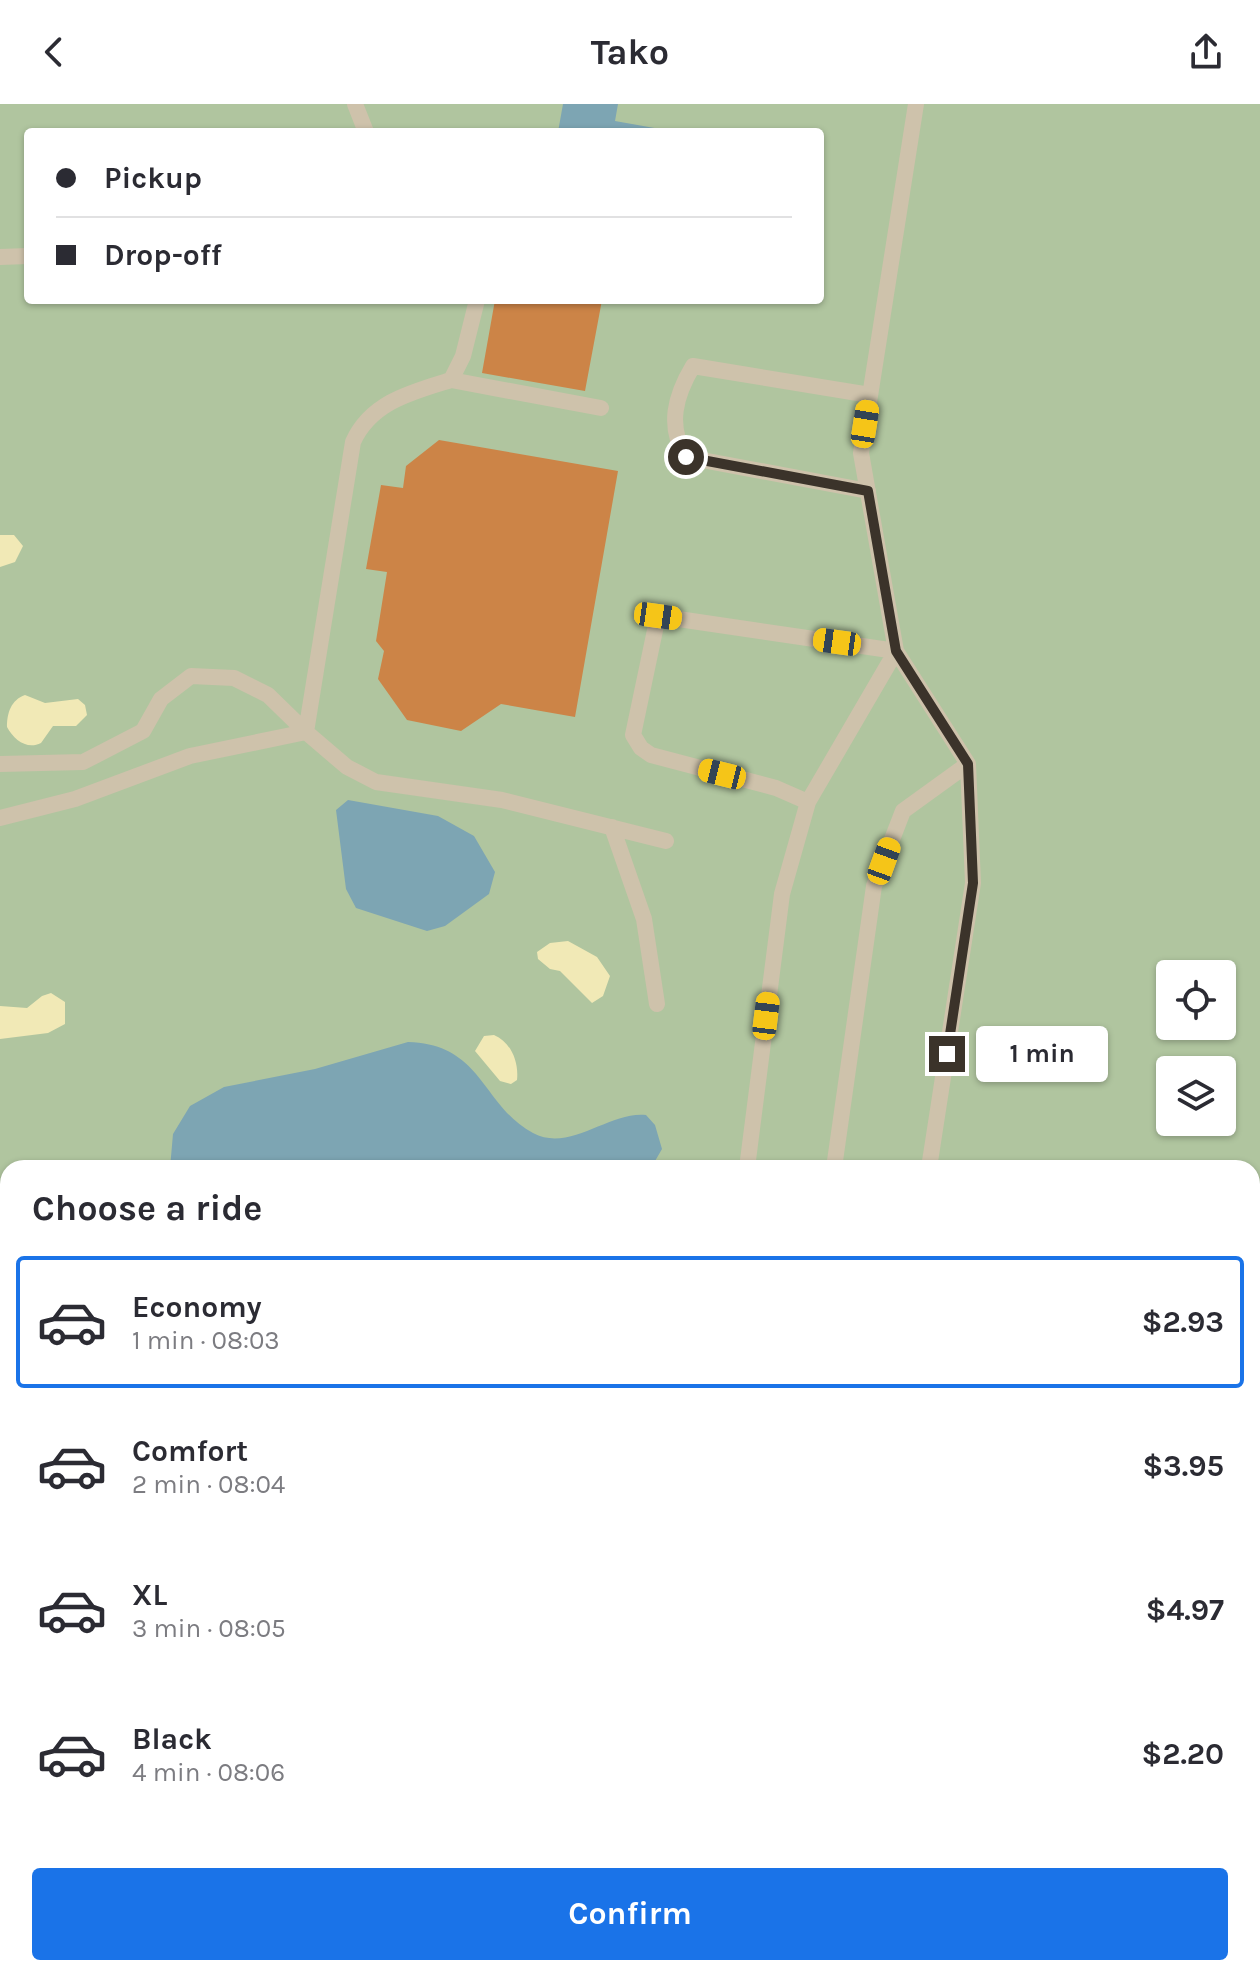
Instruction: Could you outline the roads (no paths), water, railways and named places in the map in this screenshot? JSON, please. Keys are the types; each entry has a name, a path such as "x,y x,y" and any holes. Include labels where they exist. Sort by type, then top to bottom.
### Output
{"lane":[{"path":"355,104 364,128"},
{"path":"916,104 861,453 896,651 968,764 973,883 930,1160"},
{"path":"0,257 24,256"},
{"path":"451,380 463,356 476,304"},
{"path":"868,491 686,457 674,438 674,417 683,383 693,366 870,395"},
{"path":"306,732 328,613 331,562 353,442 360,426 389,401 451,380 601,408"},
{"path":"808,802 776,788 667,761 641,748 633,735 658,616 896,651"},
{"path":"748,1160 782,894 808,802 896,651"},
{"path":"0,764 83,762 143,731 161,699 191,676 234,678 268,695 347,767 376,782 502,800 666,841"},
{"path":"0,818 75,799 190,756 306,732"},
{"path":"835,1160 874,886 903,811 968,764"},
{"path":"612,827 644,919 657,1004"}],"water":[{"path":"563,104 618,104 615,121 654,128 559,128"},
{"path":"348,800 438,816 474,836 495,872 489,894 445,926 427,931 356,908 346,889 336,810"},
{"path":"408,1042 433,1045 452,1053 467,1065 502,1108 533,1133 547,1138 561,1138 632,1115 646,1115 655,1125 662,1149 656,1160 171,1160 173,1134 190,1106 224,1087 315,1069"}]}
